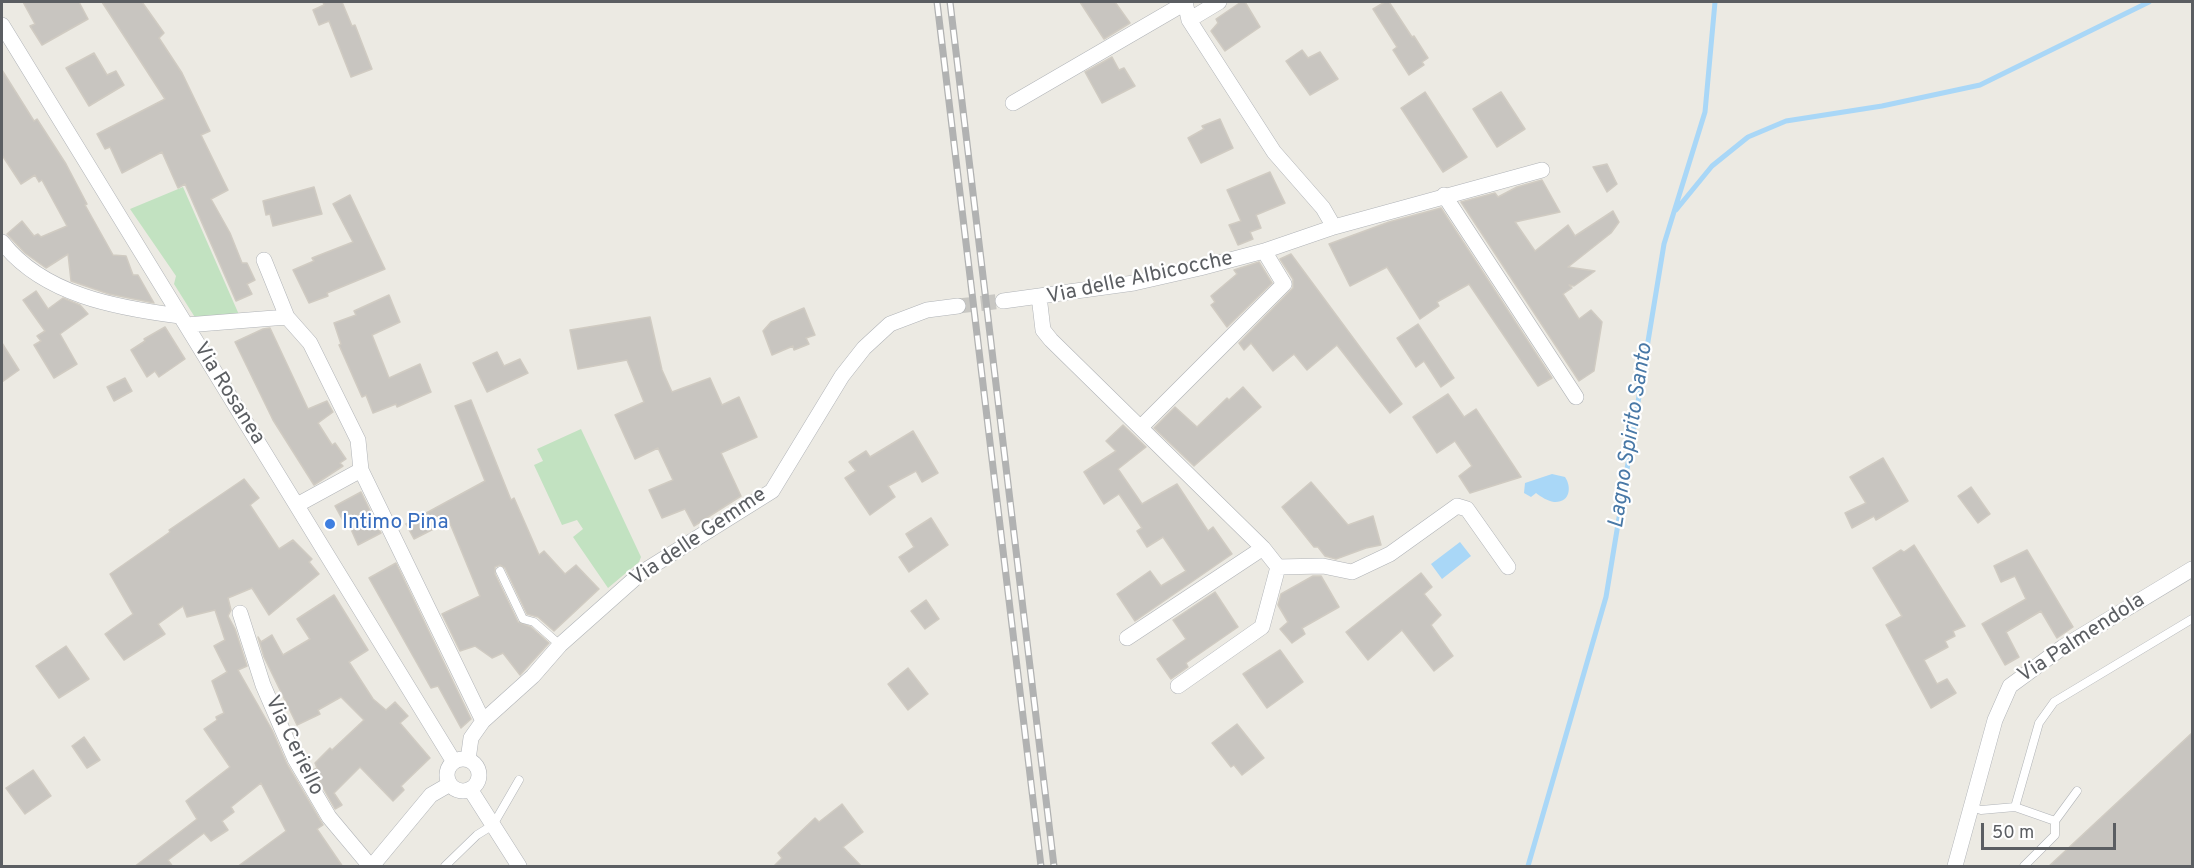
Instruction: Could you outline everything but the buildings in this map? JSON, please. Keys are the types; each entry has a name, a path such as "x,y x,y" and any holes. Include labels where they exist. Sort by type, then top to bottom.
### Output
{"street":[{"path":"1013,103 1185,2 1189,20 1274,152 1323,208 1334,227"},
{"path":"1189,20 1218,2"},
{"name":"Via Rosanea","path":"2,26 297,506 461,761"},
{"name":"Via delle Albicocche","path":"1278,567 1263,548 1051,340 1043,330 1039,296 1134,283 1264,251 1334,227 1542,170"},
{"path":"1444,195 1576,397"},
{"path":"2,242 11,254 36,275 60,287 132,310 183,321 287,317"},
{"path":"1141,427 1284,284 1264,251"},
{"path":"264,260 287,317 310,343 358,440 362,470 483,721"},
{"path":"1003,300 1039,296"},
{"name":"Via delle Gemme","path":"461,761 471,738 483,721 532,676 560,645 641,573 772,491 842,376 864,348 890,324 927,310 958,306"},
{"path":"297,506 362,470"},
{"path":"1178,686 1262,627 1278,567 1323,566 1352,572 1390,554 1457,506 1467,508 1508,567"},
{"path":"1127,638 1263,548"},
{"name":"Via Palmendola","path":"1955,867 1995,720 2010,686 2062,647 2193,569"},
{"name":"Via Ceriello","path":"240,613 263,685 295,759 329,817 371,867"},
{"path":"461,761 476,766 479,771 478,782 470,789 462,791 450,784 447,775 461,761"},
{"path":"371,867 431,795 450,784"},
{"path":"470,789 519,867"}],"lane":[{"path":"500,572 523,619 534,622 560,645"},
{"path":"2016,807 2039,723 2054,702 2193,619"},
{"path":"445,867 477,835 493,825 519,780"},
{"path":"2024,867 2055,835 2055,821 2077,791"},
{"path":"1971,807 1981,810 2016,807 2055,821"}],"green space":[{"path":"183,187 240,317 196,319 174,284 176,276 130,209"},
{"path":"581,429 641,557 639,562 608,588 573,537 583,529 577,520 562,525 534,465 543,461 537,449"}],"water":[{"path":"1552,474 1565,477 1567,481 1569,490 1563,500 1554,502 1536,493 1531,497 1524,493 1525,483"},
{"path":"1460,542 1471,556 1442,579 1431,564"}],"waterway":[{"name":"Lagno Spirito Santo","path":"1528,866 1606,597 1664,244 1705,112 1715,2"},
{"path":"1676,210 1712,166 1748,137 1786,121 1882,106 1980,85 2149,2"}],"tunnel":[{"path":"958,306 1003,301"}],"railway":[{"path":"937,2 1041,866"},
{"path":"950,2 1054,866"}],"place":[{"name":"Intimo Pina","path":"330,524"}]}
